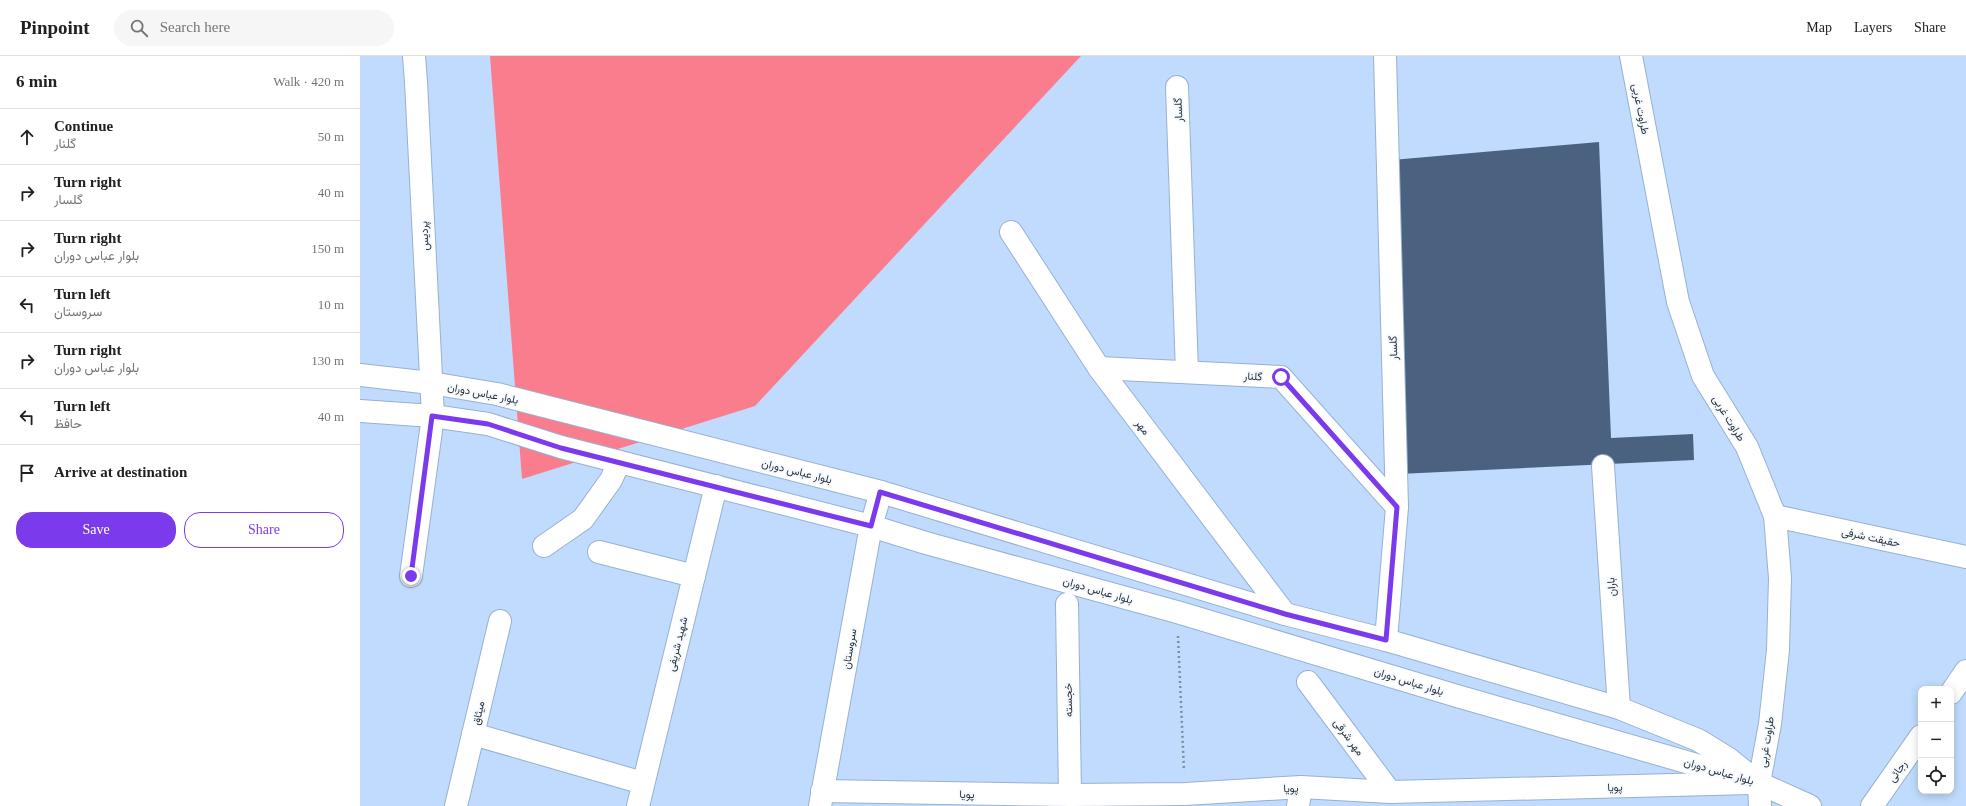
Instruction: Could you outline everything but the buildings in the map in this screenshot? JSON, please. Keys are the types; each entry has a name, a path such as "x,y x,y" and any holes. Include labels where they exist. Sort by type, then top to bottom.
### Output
{"street":[{"name":"پردیس","path":"411,576 432,416 414,56"},
{"name":"گلسار","path":"1385,56 1397,507 1386,640"},
{"name":"طراوت غربی","path":"1631,56 1678,302 1703,376 1747,447 1775,516 1780,578 1778,650 1770,724 1759,783 1760,806"},
{"name":"گلسار","path":"1177,87 1187,372"},
{"name":"مهر","path":"1011,232 1099,368 1285,614"},
{"name":"گلنار","path":"1099,368 1281,377 1397,507"},
{"name":"بلوار عباس دوران","path":"360,375 431,383 497,394 880,492 1285,614 1386,640 1619,708 1698,740 1729,759 1759,783"},
{"name":"بلوار عباس دوران","path":"360,411 432,416 488,424 561,448 871,526 926,543 1177,612 1464,698 1759,783"},
{"path":"544,546 583,519 611,480 620,462"},
{"name":"باران","path":"1603,466 1619,708"},
{"name":"شهید شریفی","path":"638,806 716,486"},
{"name":"سروستان","path":"821,799 871,526 880,492"},
{"name":"حقیقت شرفی","path":"1775,516 1966,557"},
{"path":"600,552 694,576"},
{"name":"خجسته","path":"1067,604 1070,795"},
{"name":"میثاق","path":"456,806 500,621"},
{"path":"1954,689 1966,671"},
{"name":"مهر شرقی","path":"1308,682 1390,792"},
{"path":"473,734 643,783"},
{"name":"رجائی","path":"1872,806 1918,740"},
{"path":"1759,783 1810,806"},
{"name":"پویا","path":"821,799 1070,795 1110,800 1184,794 1300,797 1390,792 1500,798 1759,783"}],"path":[{"path":"1177,612 1184,794"}],"shaded area":[{"path":"490,56 1081,56 755,406 522,479"}],"route":[{"path":"411,576 432,416 488,424 561,448 871,526 880,492 1285,614 1386,640 1397,507 1281,377"}]}
